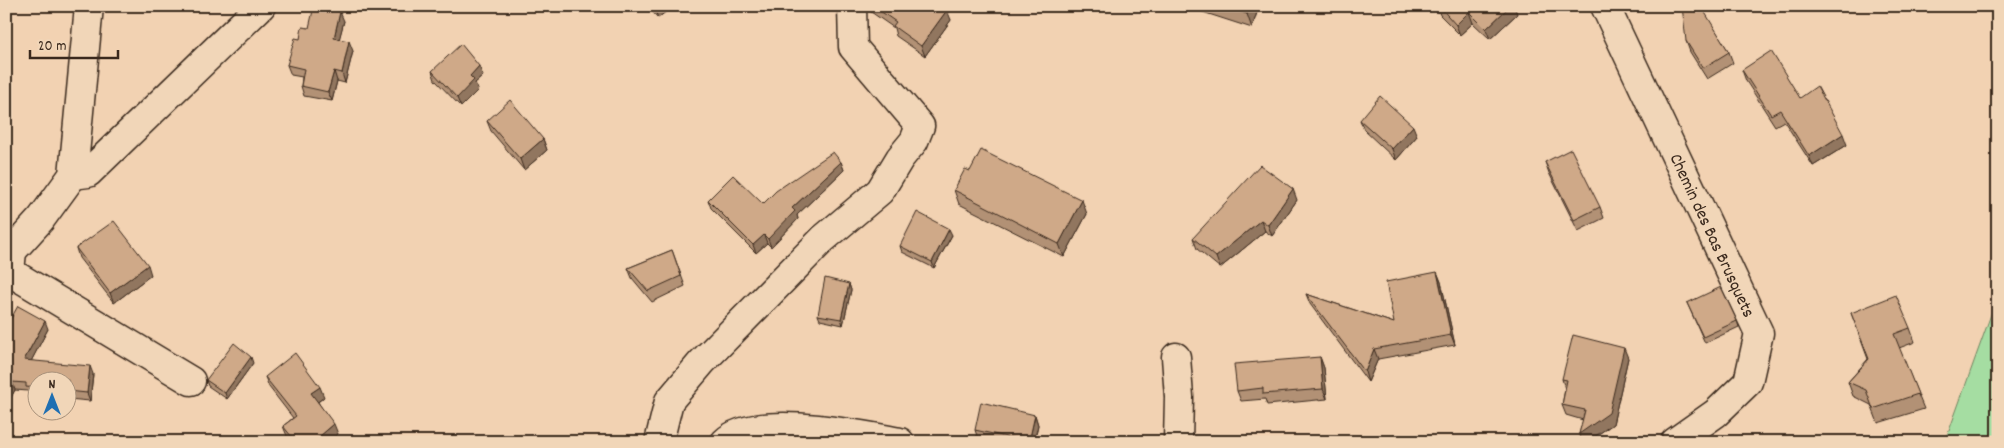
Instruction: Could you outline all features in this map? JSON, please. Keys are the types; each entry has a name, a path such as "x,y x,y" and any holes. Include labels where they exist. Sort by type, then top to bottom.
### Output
{"street":[{"path":"89,6 73,176 41,219 9,250 10,272 191,381"},
{"path":"73,176 88,173 261,6"},
{"path":"659,442 669,401 702,362 823,239 880,190 900,158 914,141 920,126 853,47 852,6"},
{"name":"Chemin des Bas Brusquets","path":"1605,6 1759,332 1748,382 1716,412 1676,442"},
{"path":"1176,357 1179,397 1178,442"},
{"path":"725,442 755,429 805,426 900,442"}],"green space":[{"path":"1998,295 1998,442 1945,442"}],"building":[{"path":"314,6 340,12 334,38 349,41 342,73 334,71 328,92 301,86 304,69 287,65 295,38 300,39 302,27 309,28"},
{"path":"873,6 941,6 947,10 921,46 893,26 896,22"},
{"path":"1223,6 1249,6 1247,14"},
{"path":"1439,6 1510,6 1486,29 1469,12 1456,25"},
{"path":"1682,6 1701,6 1729,52 1703,68 1686,41"},
{"path":"461,44 479,66 470,76 474,80 457,98 432,71"},
{"path":"1771,51 1800,98 1817,86 1843,134 1809,156 1780,110 1771,115 1742,70"},
{"path":"1380,96 1413,126 1392,149 1360,120"},
{"path":"510,100 543,139 520,159 487,121"},
{"path":"1571,149 1600,207 1574,220 1545,162"},
{"path":"981,150 1082,200 1059,244 954,190 965,169 970,171"},
{"path":"833,152 841,162 792,208 795,211 768,239 764,235 753,245 708,200 733,175 763,204 776,191"},
{"path":"1260,165 1293,189 1268,225 1261,220 1216,257 1193,238"},
{"path":"917,212 949,229 932,262 900,246"},
{"path":"114,221 148,265 110,293 76,248"},
{"path":"672,250 681,276 648,291 628,268"},
{"path":"1437,272 1451,335 1374,349 1365,372 1306,294 1394,323 1386,282"},
{"path":"825,278 849,284 841,319 818,315"},
{"path":"1721,287 1737,321 1703,337 1687,303"},
{"path":"1896,295 1910,328 1894,334 1918,394 1873,409 1866,390 1848,382 1869,359 1851,313"},
{"path":"18,306 45,321 24,360 90,366 87,393 78,392 78,370 28,370 28,387 26,387 26,383 12,382 6,393 6,327"},
{"path":"1573,335 1624,348 1609,413 1579,434 1585,410 1562,405 1567,380 1562,379"},
{"path":"234,343 251,357 225,393 206,380"},
{"path":"295,353 320,387 311,393 334,424 313,442 296,442 283,426 296,416 265,377"},
{"path":"1320,357 1323,389 1263,394 1263,388 1237,391 1234,364"},
{"path":"981,402 1035,415 1029,442 975,430"}]}
